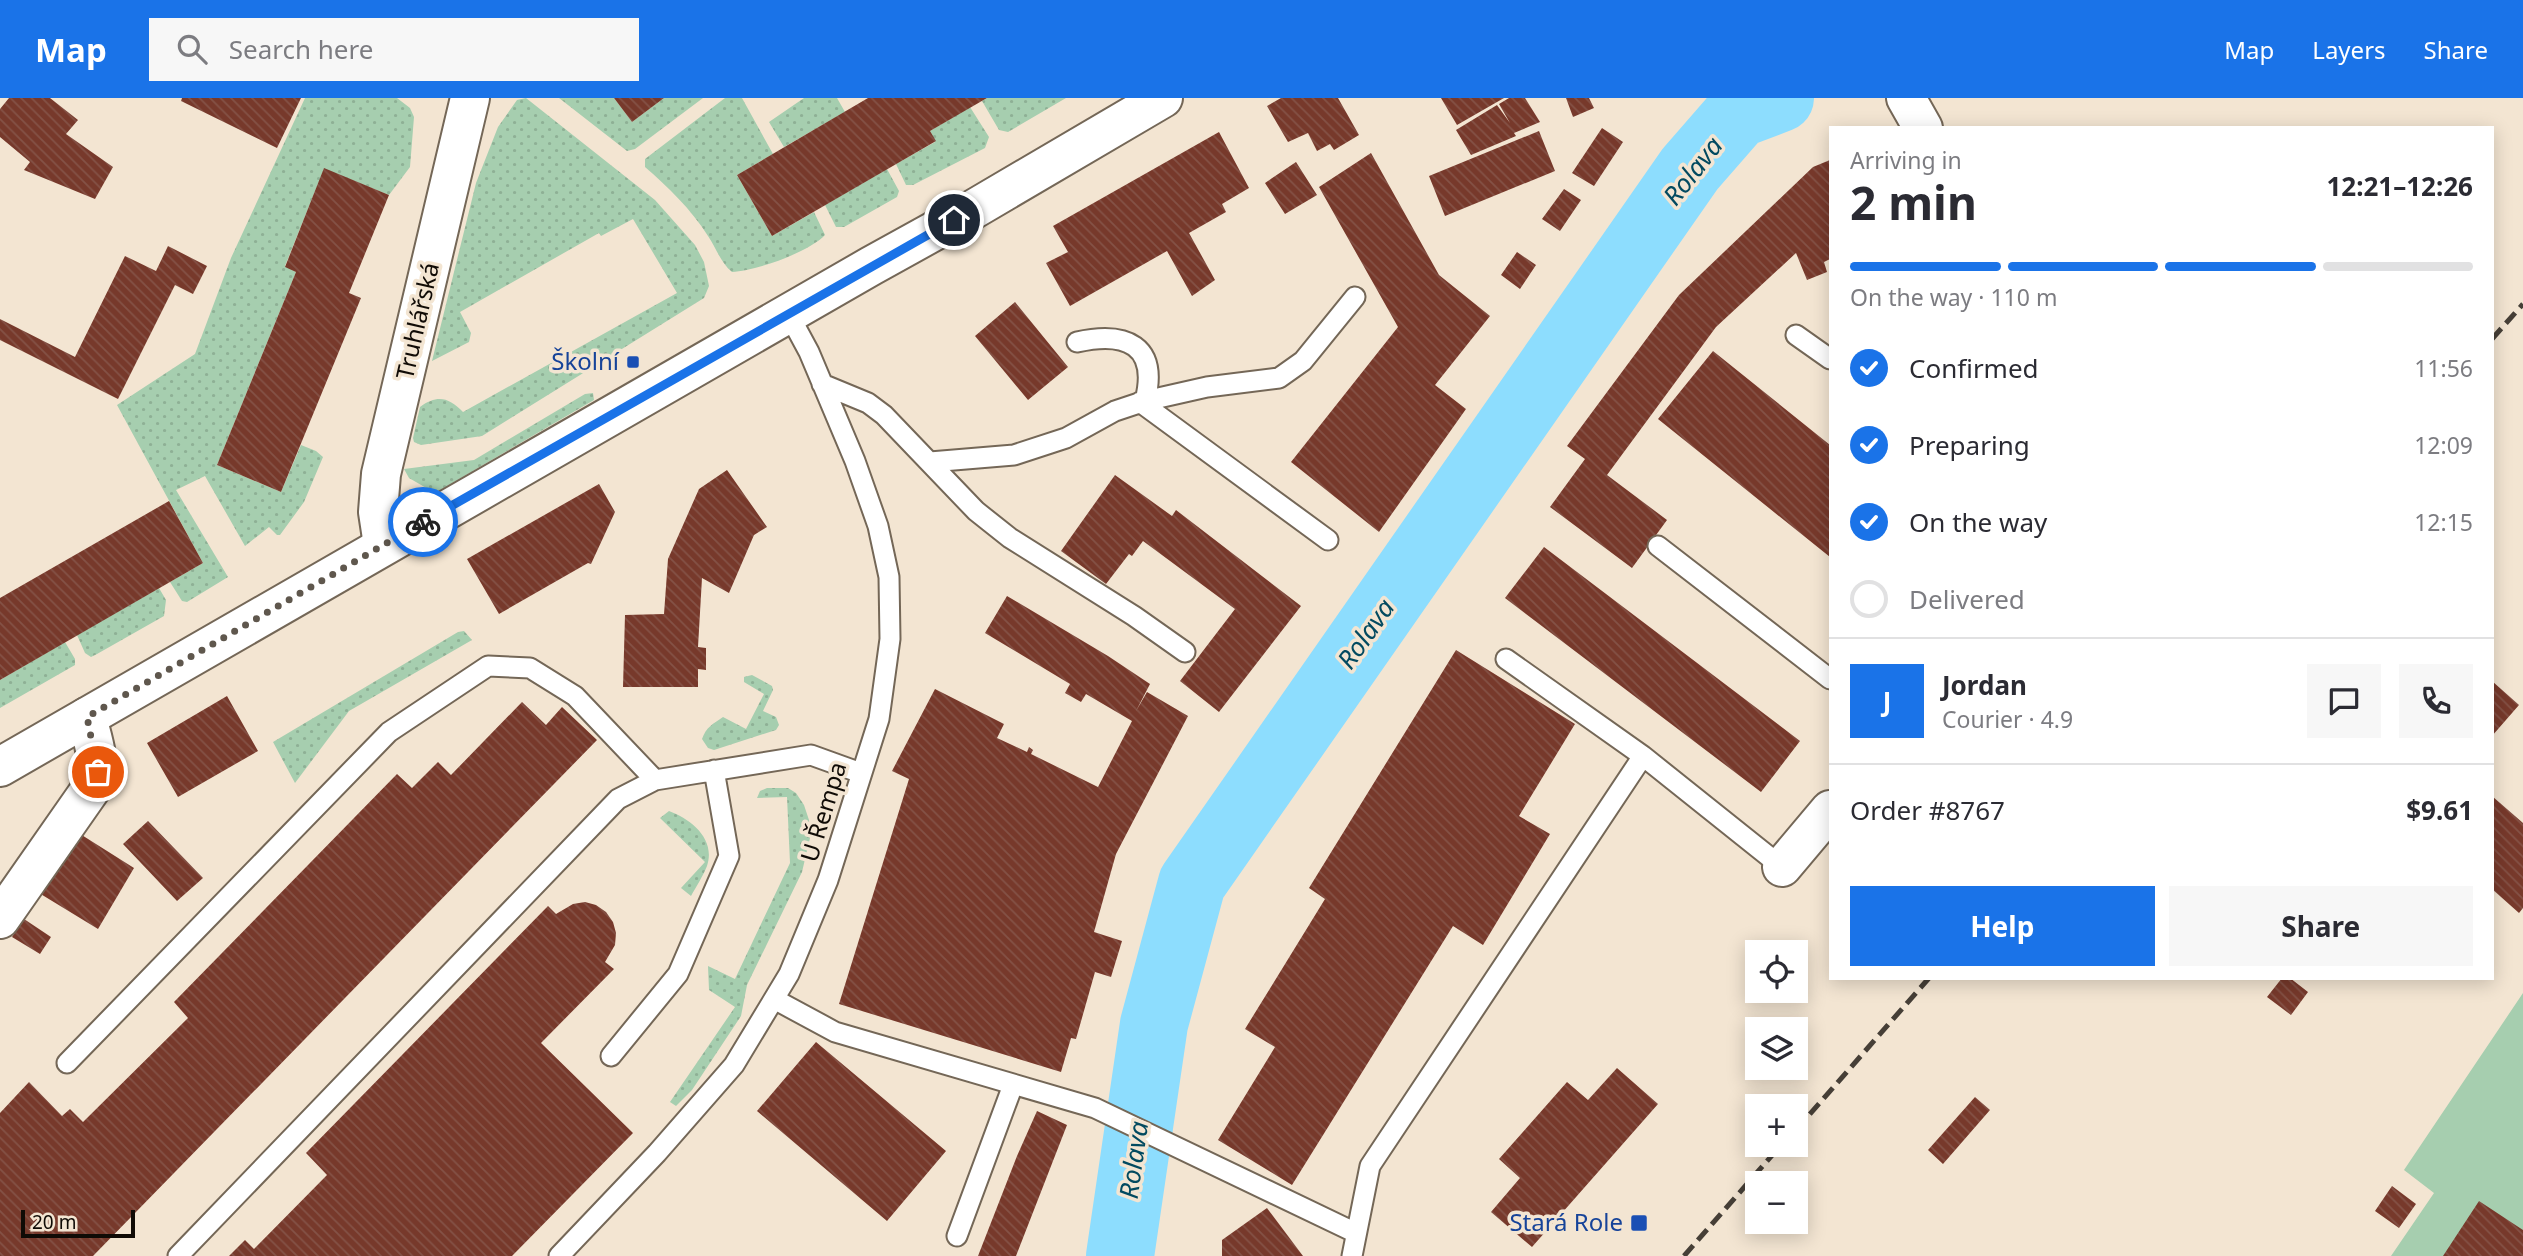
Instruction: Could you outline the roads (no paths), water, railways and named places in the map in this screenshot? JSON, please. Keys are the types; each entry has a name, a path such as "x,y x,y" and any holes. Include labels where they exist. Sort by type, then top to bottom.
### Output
{"main road":[{"name":"Truhlářská","path":"383,545 378,512 381,474 470,98"},
{"path":"0,766 974,209 1163,98"},
{"path":"1906,98 1922,126"},
{"path":"0,919 95,783 98,772 87,717"},
{"path":"1782,867 1829,811"}],"lane":[{"path":"930,462 1014,456 1066,438 1115,411 1143,401 1207,387 1279,378 1303,361 1355,297"},
{"name":"U Řempa","path":"559,1256 657,1153 734,1065 789,974 828,880 879,719 890,639 889,577 878,526 855,461 809,352 788,313"},
{"path":"1796,335 1829,358"},
{"path":"1077,342 1124,339 1136,346 1149,373 1143,401"},
{"path":"822,384 868,403 884,415 976,511 1010,538 1134,616 1185,652"},
{"path":"1143,401 1328,540"},
{"path":"1658,546 1829,677"},
{"path":"1506,659 1643,756 1782,867"},
{"path":"67,1063 389,732 488,666 530,668 575,696 655,780"},
{"path":"178,1256 618,799 655,780 811,755 862,773"},
{"path":"1352,1256 1370,1166 1643,756"},
{"path":"611,1056 678,974 729,856 714,769"},
{"path":"774,999 835,1032 1095,1108 1356,1233"},
{"path":"957,1237 1013,1085"}],"waterway":[{"name":"Rolava","path":"1120,1256 1154,1024 1192,883 1690,169 1738,114 1780,98"}],"railway":[{"path":"2494,337 2523,304"},
{"path":"1808,1116 1927,980"},
{"path":"1684,1256 1771,1157"}],"place":[{"name":"Školní","path":"633,362"},
{"name":"Stará Role","path":"1639,1223"}]}
